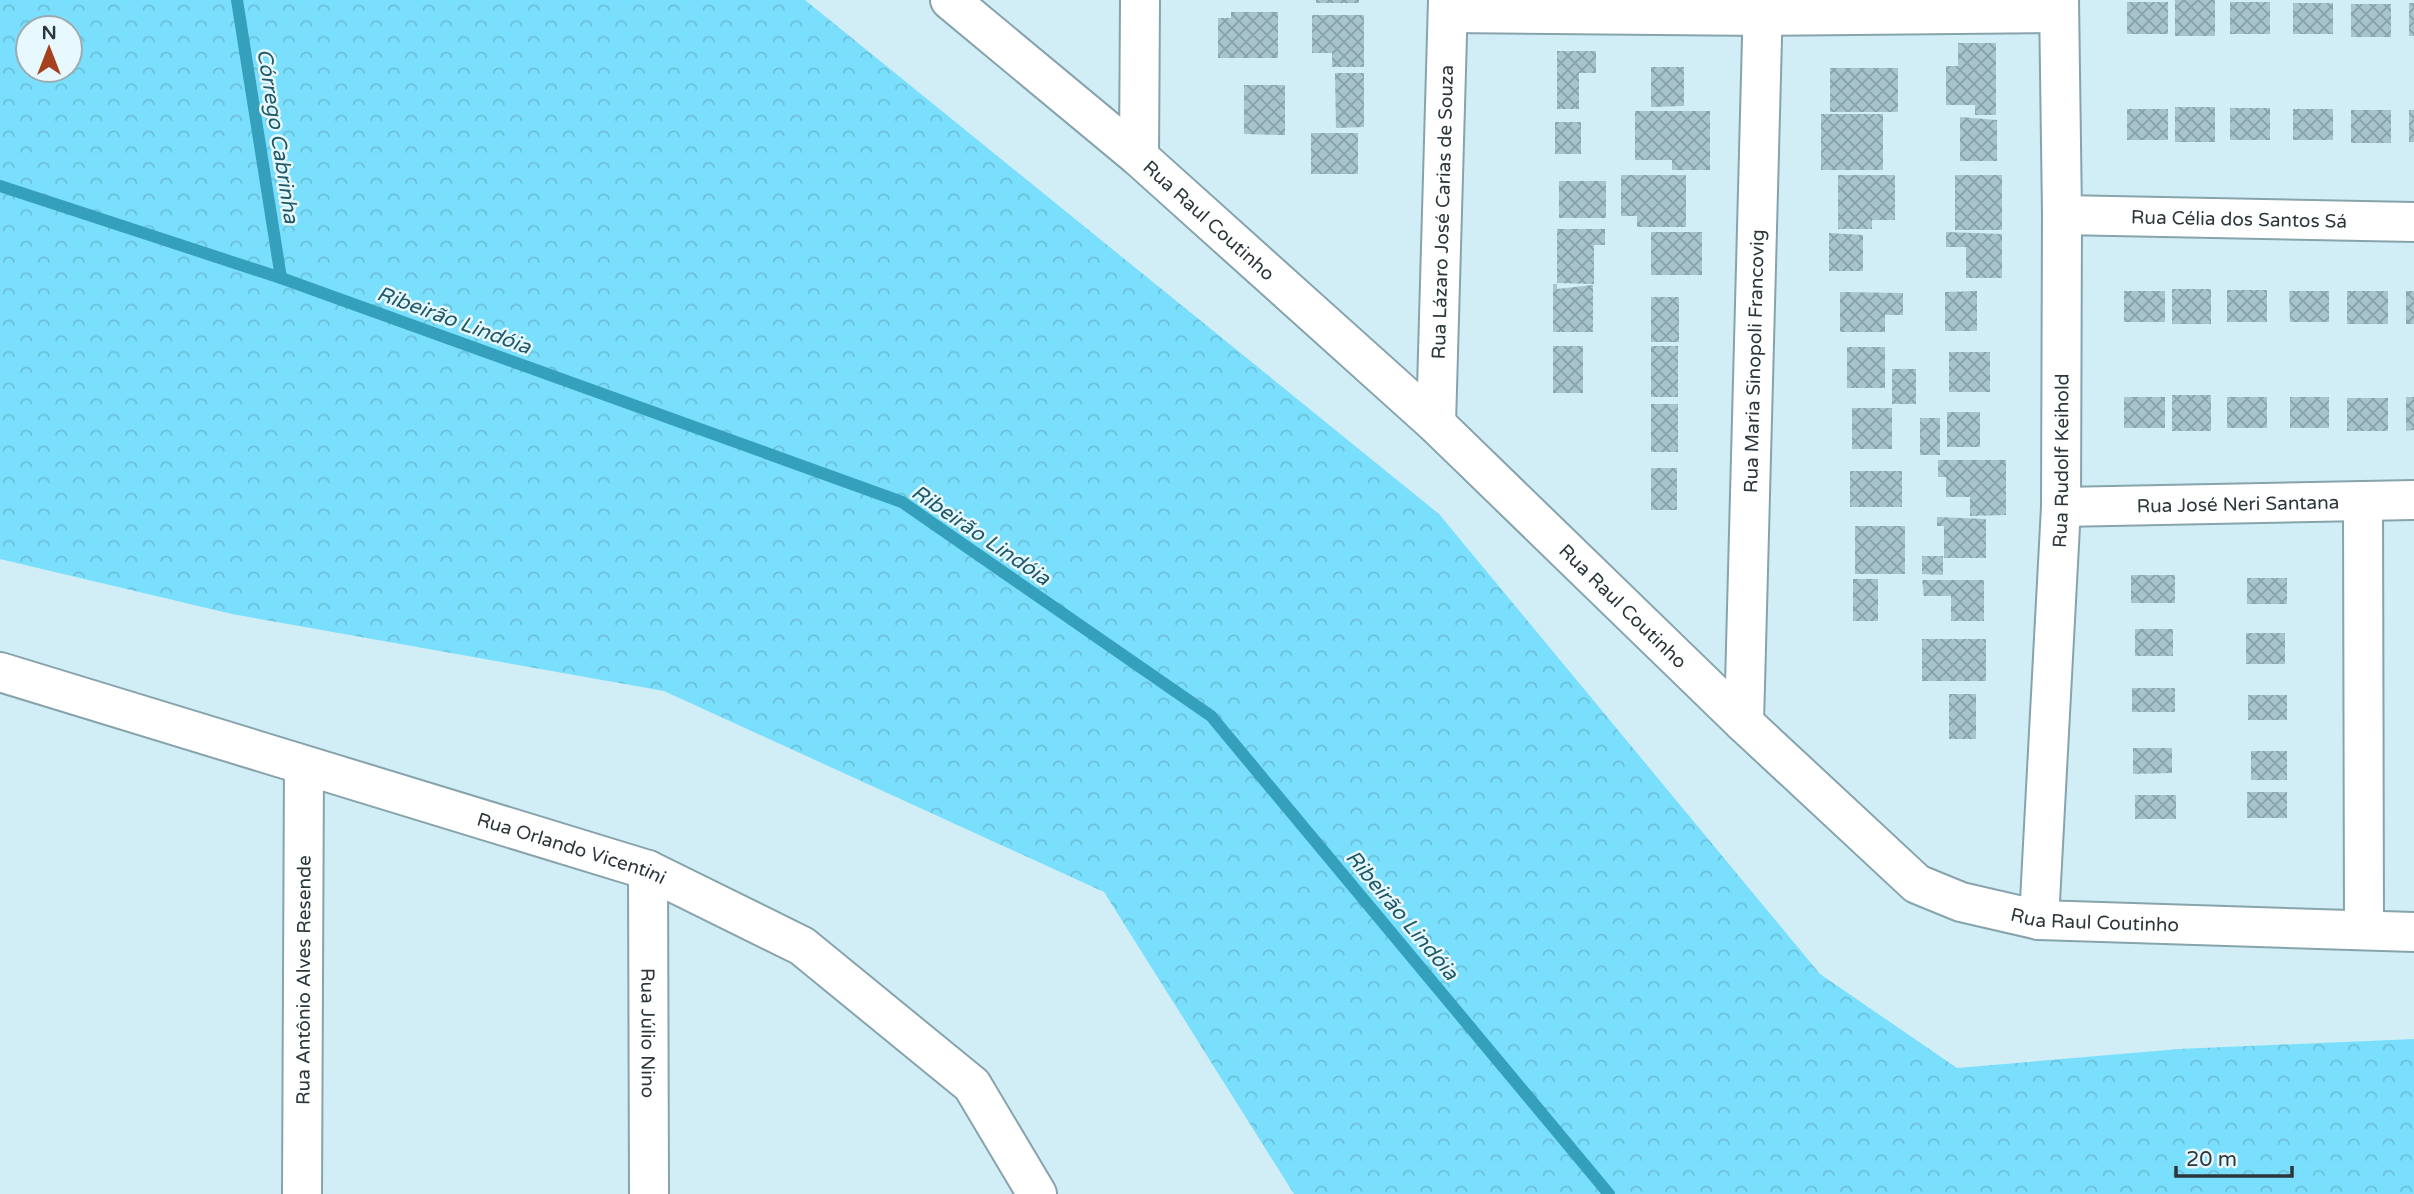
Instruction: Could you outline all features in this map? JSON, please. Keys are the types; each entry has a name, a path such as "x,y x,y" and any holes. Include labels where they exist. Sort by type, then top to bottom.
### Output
{"street":[{"name":"Rua Raul Coutinho","path":"950,0 1139,157 1436,424 1744,723 1917,884 1961,902 2039,920 2414,932"},
{"path":"1139,157 1140,0"},
{"path":"1448,7 2059,7"},
{"name":"Rua Lázaro José Carias de Souza","path":"1436,424 1448,7"},
{"name":"Rua Rudolf Keihold","path":"2039,920 2061,507 2062,215 2059,7"},
{"name":"Rua Maria Sinopoli Francovig","path":"1744,723 1763,8"},
{"name":"Rua Célia dos Santos Sá","path":"2062,215 2414,222"},
{"name":"Rua José Neri Santana","path":"2061,507 2414,500"},
{"path":"2363,502 2364,930"},
{"name":"Rua Orlando Vicentini","path":"0,671 648,870 802,946 972,1084 1037,1194"},
{"name":"Rua Antônio Alves Resende","path":"302,1194 304,766"},
{"name":"Rua Júlio Nino","path":"648,870 649,1194"}],"green space":[{"path":"0,0 805,0 1439,514 1820,974 1957,1068 2179,1049 2414,1039 2414,1194 1294,1194 1104,892 664,691 232,614 0,559"}],"building":[{"path":"1316,0 1359,0 1359,3 1316,3"},
{"path":"2175,0 2215,0 2215,36 2175,36"},
{"path":"2127,2 2168,2 2168,34 2127,34"},
{"path":"2230,2 2270,2 2270,34 2230,34"},
{"path":"2293,3 2333,3 2333,34 2293,34"},
{"path":"2409,3 2414,3 2414,36 2409,36"},
{"path":"2351,4 2391,4 2391,37 2351,37"},
{"path":"1231,12 1278,12 1278,58 1218,58 1218,18 1231,18"},
{"path":"1312,15 1364,15 1364,67 1332,67 1332,53 1312,53"},
{"path":"1958,43 1996,43 1996,115 1975,115 1975,105 1946,105 1946,66 1958,66"},
{"path":"1557,51 1596,51 1596,73 1579,73 1579,109 1557,109"},
{"path":"1651,67 1684,67 1684,106 1651,107"},
{"path":"1830,68 1898,68 1898,112 1830,112"},
{"path":"1335,73 1364,73 1364,127 1336,128"},
{"path":"1244,85 1285,85 1285,135 1244,134"},
{"path":"2175,107 2215,107 2215,142 2175,142"},
{"path":"2230,108 2270,108 2270,140 2230,140"},
{"path":"2127,109 2168,109 2168,140 2127,140"},
{"path":"2293,109 2333,109 2333,140 2293,140"},
{"path":"2351,110 2391,110 2391,143 2351,143"},
{"path":"2409,110 2414,110 2414,142 2409,142"},
{"path":"1635,111 1710,111 1710,170 1672,170 1672,160 1635,160"},
{"path":"1821,114 1883,114 1883,170 1821,170"},
{"path":"1960,117 1997,120 1997,161 1960,161"},
{"path":"1555,122 1581,122 1581,154 1555,154"},
{"path":"1311,133 1358,133 1358,174 1311,174"},
{"path":"1621,175 1686,175 1686,227 1637,227 1637,216 1621,216"},
{"path":"1838,175 1895,175 1895,220 1872,220 1872,229 1838,229"},
{"path":"1955,175 2002,175 2002,230 1955,230"},
{"path":"1559,181 1606,181 1606,218 1559,218"},
{"path":"1557,229 1605,229 1605,245 1594,245 1594,284 1557,283"},
{"path":"1651,232 1702,232 1702,275 1651,275"},
{"path":"1946,232 2002,234 2002,278 1966,278 1966,247 1946,247"},
{"path":"1829,233 1863,235 1863,271 1829,271"},
{"path":"1553,284 1557,284 1557,289 1593,285 1593,332 1553,332"},
{"path":"2172,289 2211,289 2211,324 2172,324"},
{"path":"2227,290 2267,290 2267,322 2227,322"},
{"path":"1977,291 1977,331 1945,331 1945,292"},
{"path":"2124,291 2165,291 2165,322 2124,322"},
{"path":"2289,291 2329,291 2329,322 2290,322"},
{"path":"2347,291 2388,291 2388,324 2347,324"},
{"path":"2406,291 2414,291 2414,324 2406,324"},
{"path":"1840,292 1903,293 1903,315 1885,315 1885,332 1840,332"},
{"path":"1651,297 1679,297 1679,342 1651,342"},
{"path":"1553,346 1583,346 1583,393 1553,393"},
{"path":"1651,346 1678,346 1678,397 1651,397"},
{"path":"1847,347 1885,347 1885,388 1847,388"},
{"path":"1949,352 1990,352 1990,392 1949,392"},
{"path":"1892,369 1916,369 1916,404 1892,404"},
{"path":"2172,395 2211,395 2211,431 2172,431"},
{"path":"2124,397 2165,397 2165,428 2124,428"},
{"path":"2227,397 2267,397 2267,428 2227,428"},
{"path":"2290,397 2329,397 2329,428 2290,428"},
{"path":"2406,397 2414,397 2414,430 2406,431"},
{"path":"2347,398 2388,398 2388,431 2347,431"},
{"path":"1651,404 1678,404 1678,452 1651,452"},
{"path":"1852,408 1892,408 1892,449 1852,449"},
{"path":"1947,412 1980,412 1980,447 1947,447"},
{"path":"1920,418 1940,418 1940,455 1920,455"},
{"path":"1938,460 2006,460 2006,515 1970,516 1970,497 1946,497 1946,477 1938,477"},
{"path":"1651,468 1677,468 1677,510 1651,510"},
{"path":"1850,471 1902,471 1902,507 1850,507"},
{"path":"1937,517 1986,519 1986,558 1944,558 1944,526 1937,526"},
{"path":"1855,526 1905,526 1905,574 1855,574"},
{"path":"1922,556 1943,556 1943,575 1922,574"},
{"path":"2131,575 2175,575 2175,603 2131,603"},
{"path":"2247,578 2287,578 2287,604 2247,604"},
{"path":"1853,579 1878,579 1878,621 1853,621"},
{"path":"1922,580 1984,580 1984,621 1951,621 1951,596 1924,596"},
{"path":"2135,629 2173,629 2173,656 2135,656"},
{"path":"2246,633 2285,633 2285,664 2246,664"},
{"path":"1922,639 1986,639 1986,681 1922,681"},
{"path":"2132,688 2175,688 2175,712 2132,712"},
{"path":"1949,694 1976,694 1976,739 1949,739"},
{"path":"2248,695 2287,695 2287,720 2248,720"},
{"path":"2133,748 2172,748 2172,773 2133,774"},
{"path":"2251,751 2287,751 2287,780 2251,780"},
{"path":"2247,792 2287,792 2287,818 2247,818"},
{"path":"2135,795 2176,795 2176,819 2135,819"}],"waterway":[{"name":"Córrego Cabrinha","path":"237,0 281,278"},
{"name":"Ribeirão Lindóia","path":"0,186 281,278 902,502 1211,716 1609,1194"}]}
